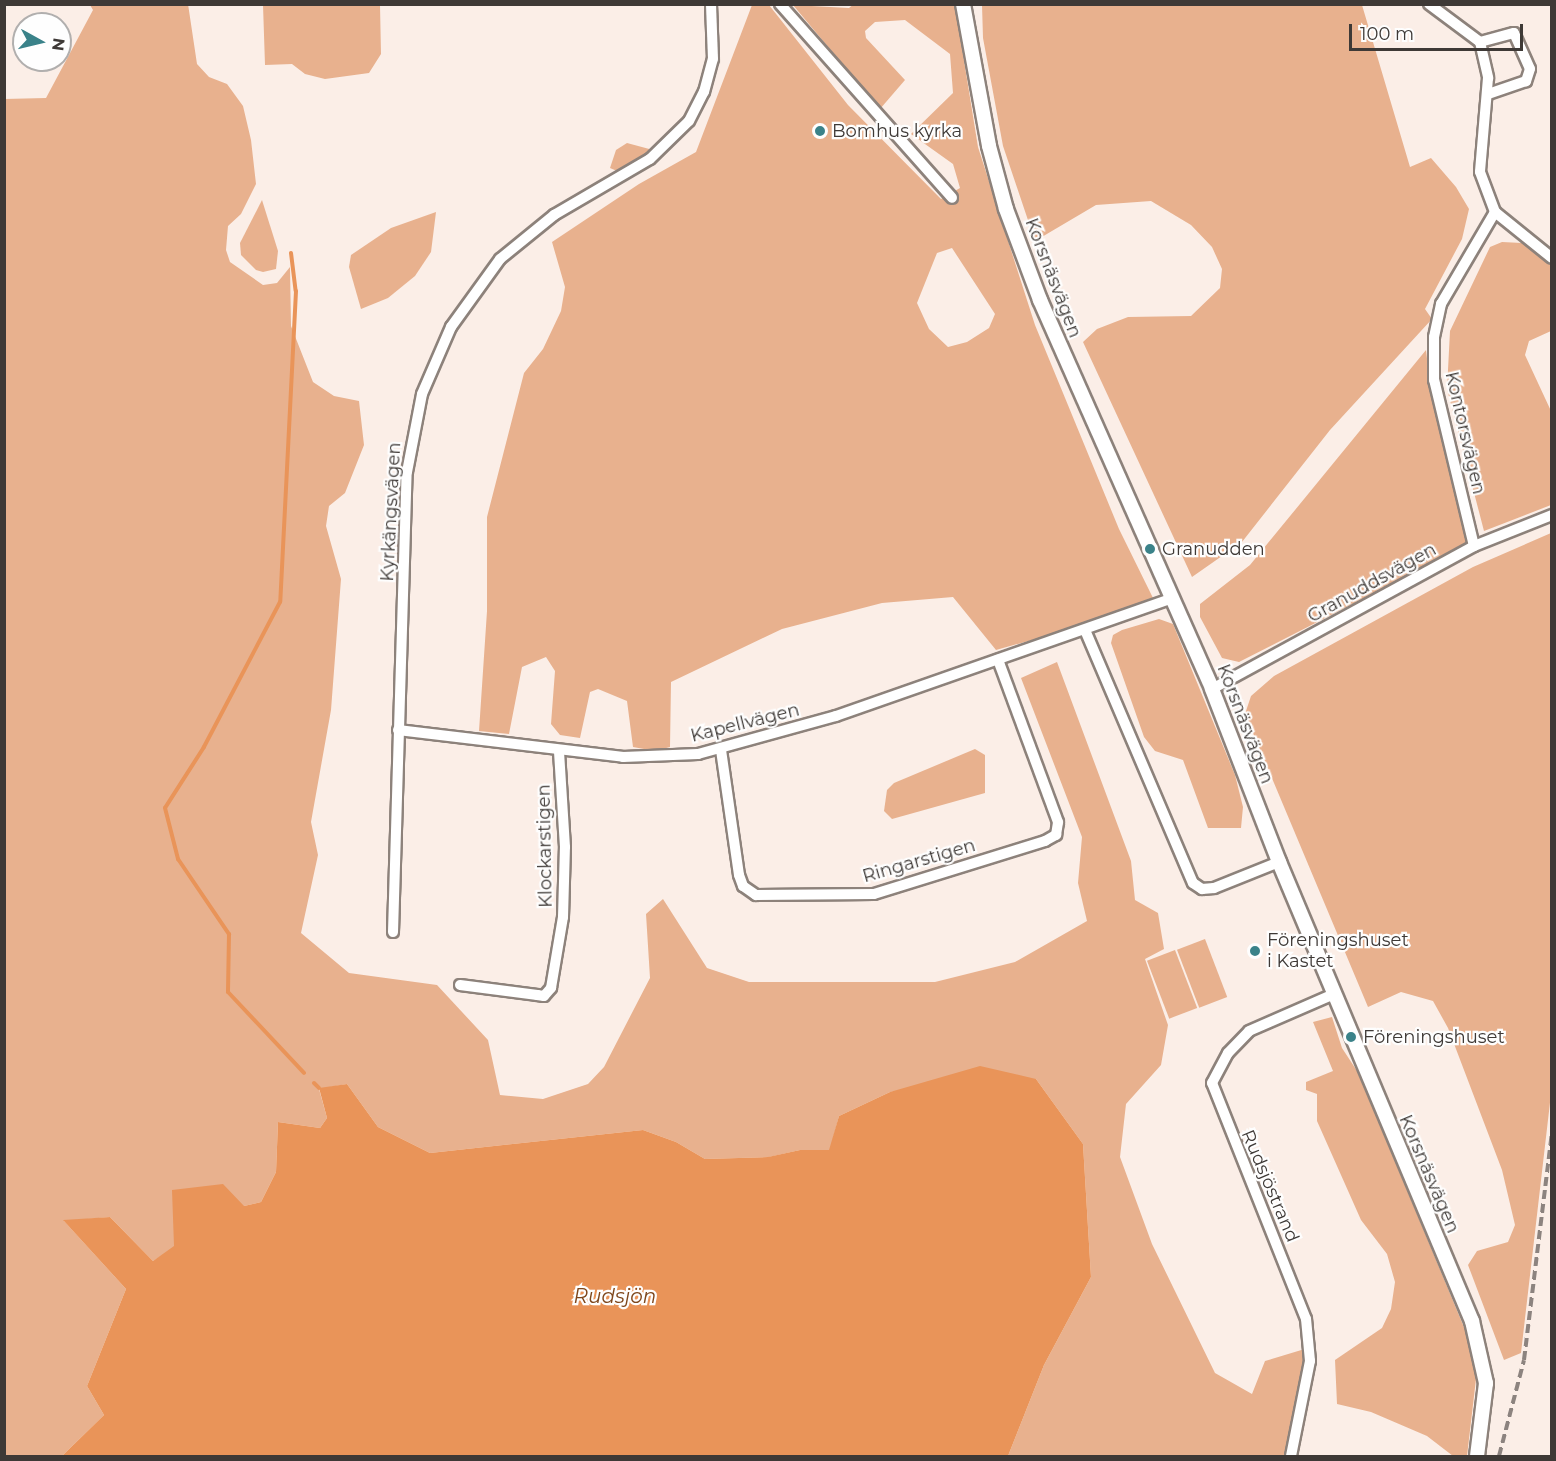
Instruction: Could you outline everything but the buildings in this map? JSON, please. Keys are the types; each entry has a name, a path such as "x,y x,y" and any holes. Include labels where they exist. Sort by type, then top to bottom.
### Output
{"street":[{"name":"Kyrkängsvägen","path":"393,932 407,472 415,419 431,370 471,297 511,249 554,215 650,159 689,122 704,92 713,59 711,4"},
{"path":"780,4 952,198"},
{"name":"Korsnäsvägen","path":"963,4 974,77 1006,209 1040,300 1093,425 1173,597 1212,689 1279,862 1472,1321 1486,1383 1477,1456"},
{"path":"1429,4 1480,42 1488,94 1480,172 1495,212 1551,258"},
{"path":"1480,42 1514,33 1530,69 1526,81 1488,94"},
{"name":"Kontorsvägen","path":"1474,546 1434,380 1434,337 1442,304 1485,223 1495,212"},
{"name":"Granuddsvägen","path":"1212,689 1474,546 1551,515"},
{"name":"Kapellvägen","path":"398,730 559,751 648,758 721,750 998,660 1173,597"},
{"path":"1085,630 1193,883 1202,889 1214,888 1279,862"},
{"name":"Ringarstigen","path":"721,750 739,875 743,886 756,895 874,894 1045,841 1056,835 1058,822 998,660"},
{"name":"Klockarstigen","path":"460,985 537,995 549,993 563,916 565,859 559,751"},
{"name":"Rudsjöstrand","path":"1292,1456 1309,1370 1306,1319 1212,1083 1228,1053 1249,1031 1334,994"}],"shaded area":[{"path":"188,4 197,64 209,77 227,84 243,106 251,140 256,184 241,214 228,226 226,250 230,262 263,285 277,283 290,267 291,326 313,382 334,396 359,401 364,445 345,493 329,506 326,526 341,579 331,710 311,822 318,855 301,933 349,973 437,985 488,1040 500,1095 543,1099 588,1084 604,1067 650,978 646,914 663,899 707,968 749,982 935,982 1015,962 1087,921 1078,883 1082,837 1021,678 1057,662 1131,861 1135,900 1158,913 1164,949 1145,959 1168,1025 1161,1065 1126,1104 1120,1157 1152,1244 1215,1373 1252,1394 1265,1361 1308,1348 1289,1456 1008,1456 1044,1365 1091,1277 1083,1144 1036,1079 890,1092 839,1116 830,1150 800,1150 769,1157 705,1159 676,1142 643,1130 430,1153 378,1127 347,1084 319,1089 327,1118 320,1128 278,1122 276,1172 261,1202 244,1206 153,1261 110,1217 64,1221 126,1289 87,1386 104,1415 62,1456 5,1456 4,99 46,98 60,72 72,72 72,49 93,10 90,5"},
{"path":"854,4 955,5 978,147 1035,325 1119,529 1153,598 1082,626 996,650 953,597 882,603 782,629 671,682 670,747 655,751 633,747 627,701 598,689 590,692 580,738 560,735 551,724 555,671 546,657 522,667 509,734 479,731 487,611 487,517 524,373 543,349 561,311 565,287 552,242 639,184 696,152 752,5 769,5 848,105 941,199 960,188 953,164 911,134 953,93 950,54 905,20 875,22 865,31 866,38 905,80 880,109 793,5 849,8","holes":["952,248 995,314 989,328 967,342 948,347 929,329 917,303 937,253"]},
{"path":"263,5 380,5 381,54 369,73 325,79 305,74 292,64 265,65"},
{"path":"982,5 1362,5 1410,167 1431,158 1456,187 1469,209 1462,239 1425,309 1432,319 1330,430 1242,542 1192,577 1083,342 1097,329 1128,317 1191,316 1220,288 1222,269 1212,247 1191,225 1151,201 1096,205 1035,241 1003,146 983,38"},
{"path":"627,143 653,150 617,171 610,168 616,150"},
{"path":"262,200 278,251 276,269 263,272 256,270 241,255 240,243"},
{"path":"436,212 431,252 415,276 388,298 361,309 349,267 351,255 391,228"},
{"path":"1502,242 1522,243 1551,265 1551,331 1529,341 1525,355 1551,411 1551,505 1484,531 1447,389 1450,331 1490,247"},
{"path":"1426,350 1431,392 1468,545 1239,662 1222,658 1200,617 1200,604 1250,565"},
{"path":"1551,533 1551,1094 1521,1353 1504,1360 1468,1265 1477,1251 1508,1242 1515,1225 1502,1170 1448,1028 1433,1001 1401,992 1368,1007 1245,714 1251,696 1274,676 1473,567"},
{"path":"1159,619 1173,624 1235,775 1243,807 1241,828 1208,828 1183,760 1155,751 1144,737 1111,643 1113,635 1122,630"},
{"path":"975,749 985,755 985,793 892,819 884,811 887,790 894,783"},
{"path":"1205,939 1227,997 1199,1008 1177,950"},
{"path":"1175,950 1197,1008 1169,1019 1147,961"},
{"path":"1332,1017 1342,1048 1359,1074 1468,1337 1476,1379 1467,1456 1453,1456 1427,1436 1371,1412 1337,1404 1335,1360 1382,1328 1391,1309 1395,1282 1387,1254 1361,1220 1317,1121 1317,1094 1306,1090 1306,1082 1333,1071 1313,1022"}],"water":[{"name":"Rudsjön","path":"980,1066 1036,1079 1083,1144 1091,1277 1044,1365 1008,1456 62,1456 104,1415 87,1386 126,1289 63,1220 110,1217 153,1261 174,1246 172,1190 223,1184 244,1206 261,1202 276,1172 278,1122 320,1128 327,1118 319,1088 347,1084 378,1127 430,1153 643,1130 676,1142 705,1159 768,1157 800,1150 829,1150 839,1116 890,1092"}],"waterway":[{"path":"291,253 296,291 280,602 204,747 165,808 178,859 229,934 228,992 304,1073"},
{"path":"314,1083 319,1088"}],"railway":[{"path":"1499,1456 1524,1360 1552,1132"}],"place":[{"name":"Bomhus kyrka","path":"820,131"},
{"name":"Granudden","path":"1150,549"},
{"name":"Föreningshuset i Kastet","path":"1255,951"},
{"name":"Föreningshuset","path":"1351,1037"}]}
